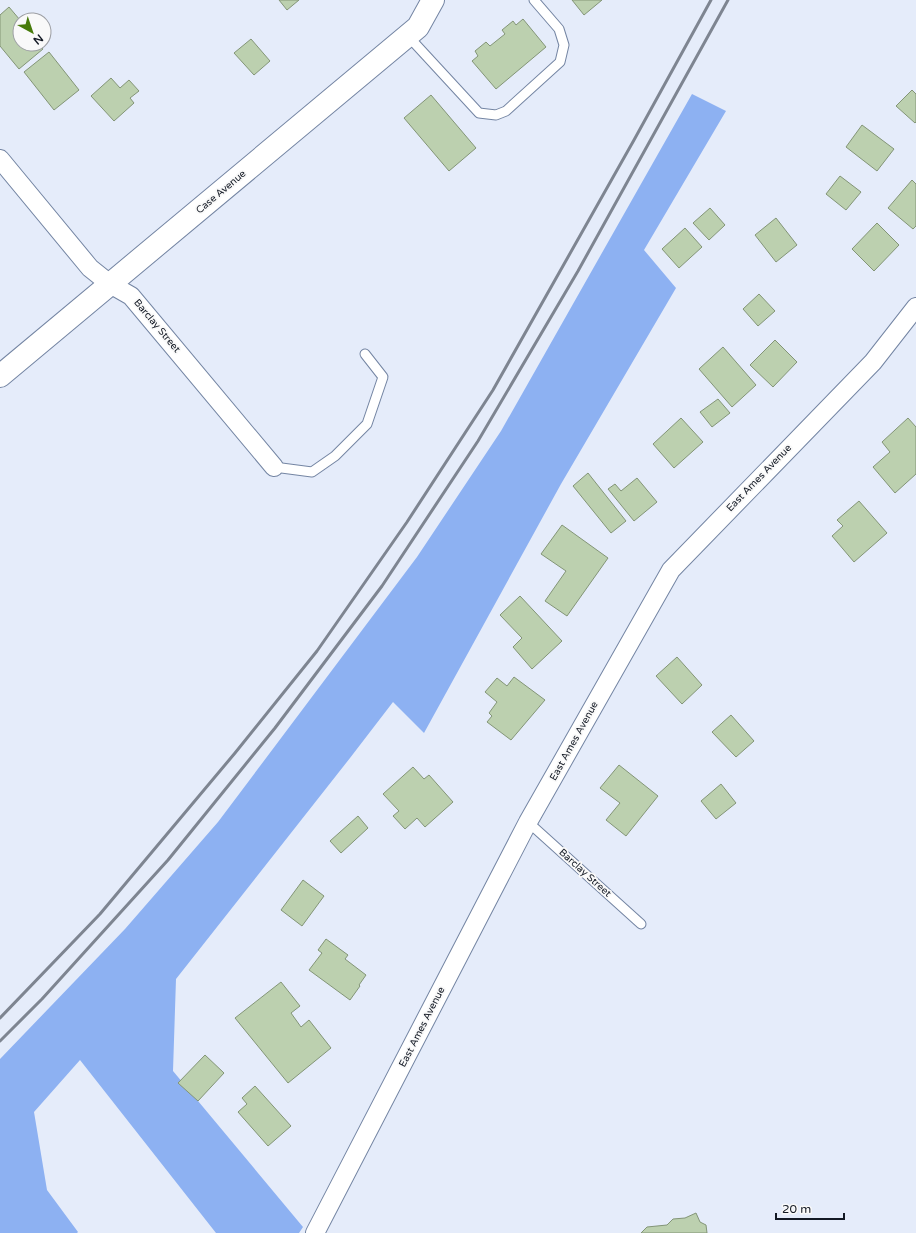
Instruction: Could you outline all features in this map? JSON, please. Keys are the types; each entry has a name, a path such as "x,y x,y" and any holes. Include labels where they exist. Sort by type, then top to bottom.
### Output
{"street":[{"name":"Case Avenue","path":"0,376 408,36 418,27 433,0"},
{"name":"Barclay Street","path":"0,159 90,268 110,284 131,296 274,467"},
{"name":"East Ames Avenue","path":"315,1233 528,822 671,570 873,362 916,307"}],"lane":[{"path":"408,36 479,114 496,115 506,111 560,62 564,45 558,29 534,0"},
{"path":"274,467 312,472 335,456 367,424 383,377 365,354"},
{"name":"Barclay Street","path":"528,822 642,924"}],"shaded area":[{"path":"692,94 726,111 644,250 676,288 561,484 424,733 393,702 176,979 173,1071 303,1227 299,1233 216,1233 80,1060 34,1112 47,1190 78,1232 0,1233 0,1059 125,929 218,822 417,557 501,431"}],"building":[{"path":"279,0 299,0 287,10"},
{"path":"572,0 602,0 584,15"},
{"path":"9,7 13,12 12,12 12,52 39,52 19,69 0,46 0,15"},
{"path":"523,19 546,47 496,89 472,61 478,56 475,51 486,42 490,46 505,34 502,30 513,21 516,25"},
{"path":"251,39 270,61 254,75 234,53"},
{"path":"49,52 79,90 54,110 24,72"},
{"path":"111,78 120,88 129,80 139,91 130,98 134,103 114,121 91,96"},
{"path":"912,90 916,94 915,123 896,106"},
{"path":"431,95 476,148 449,171 404,118"},
{"path":"862,125 894,149 877,171 846,147"},
{"path":"840,176 861,192 846,210 826,194"},
{"path":"912,180 916,184 916,226 913,229 888,208"},
{"path":"710,208 725,225 709,240 693,223"},
{"path":"776,218 797,245 776,262 755,235"},
{"path":"877,223 899,245 874,271 852,249"},
{"path":"685,228 702,247 679,268 662,249"},
{"path":"759,294 775,311 758,326 743,309"},
{"path":"775,340 797,362 773,387 750,365"},
{"path":"723,347 756,385 732,407 699,369"},
{"path":"718,399 730,413 712,427 700,412"},
{"path":"681,418 703,442 674,468 653,444"},
{"path":"908,418 916,427 916,474 895,493 873,467 890,452 882,442"},
{"path":"588,473 626,521 611,533 573,486"},
{"path":"637,478 657,502 634,521 608,489 615,484 621,491"},
{"path":"859,501 887,533 854,562 832,536 843,526 837,520"},
{"path":"562,525 608,558 567,616 545,601 566,571 541,554"},
{"path":"520,596 562,641 532,669 513,647 522,638 500,615"},
{"path":"677,657 702,685 682,704 656,676"},
{"path":"514,677 545,700 511,740 487,722 492,716 489,713 497,702 485,692 497,678 507,686"},
{"path":"731,715 754,741 736,757 712,732"},
{"path":"619,765 658,796 626,836 606,820 620,803 600,788"},
{"path":"413,767 424,779 429,775 453,802 425,827 417,818 405,829 393,816 399,811 383,794"},
{"path":"721,784 736,803 716,819 701,801"},
{"path":"358,816 368,828 341,853 330,841"},
{"path":"303,880 324,896 302,926 281,910"},
{"path":"326,939 348,955 345,959 366,975 350,1000 309,970 322,953 318,950"},
{"path":"281,982 300,1006 291,1013 301,1027 309,1020 331,1048 288,1083 235,1018"},
{"path":"205,1055 224,1073 198,1101 178,1083"},
{"path":"255,1086 291,1126 268,1146 238,1112 247,1104 242,1098"},
{"path":"696,1213 700,1222 706,1225 707,1233 641,1233 647,1227 667,1225 673,1219 685,1218"}],"railway":[{"path":"0,1018 100,914 235,753 317,651 407,522 493,390 711,0"},
{"path":"0,1041 42,999 168,860 275,728 382,586 478,441 578,271 728,0"}]}
